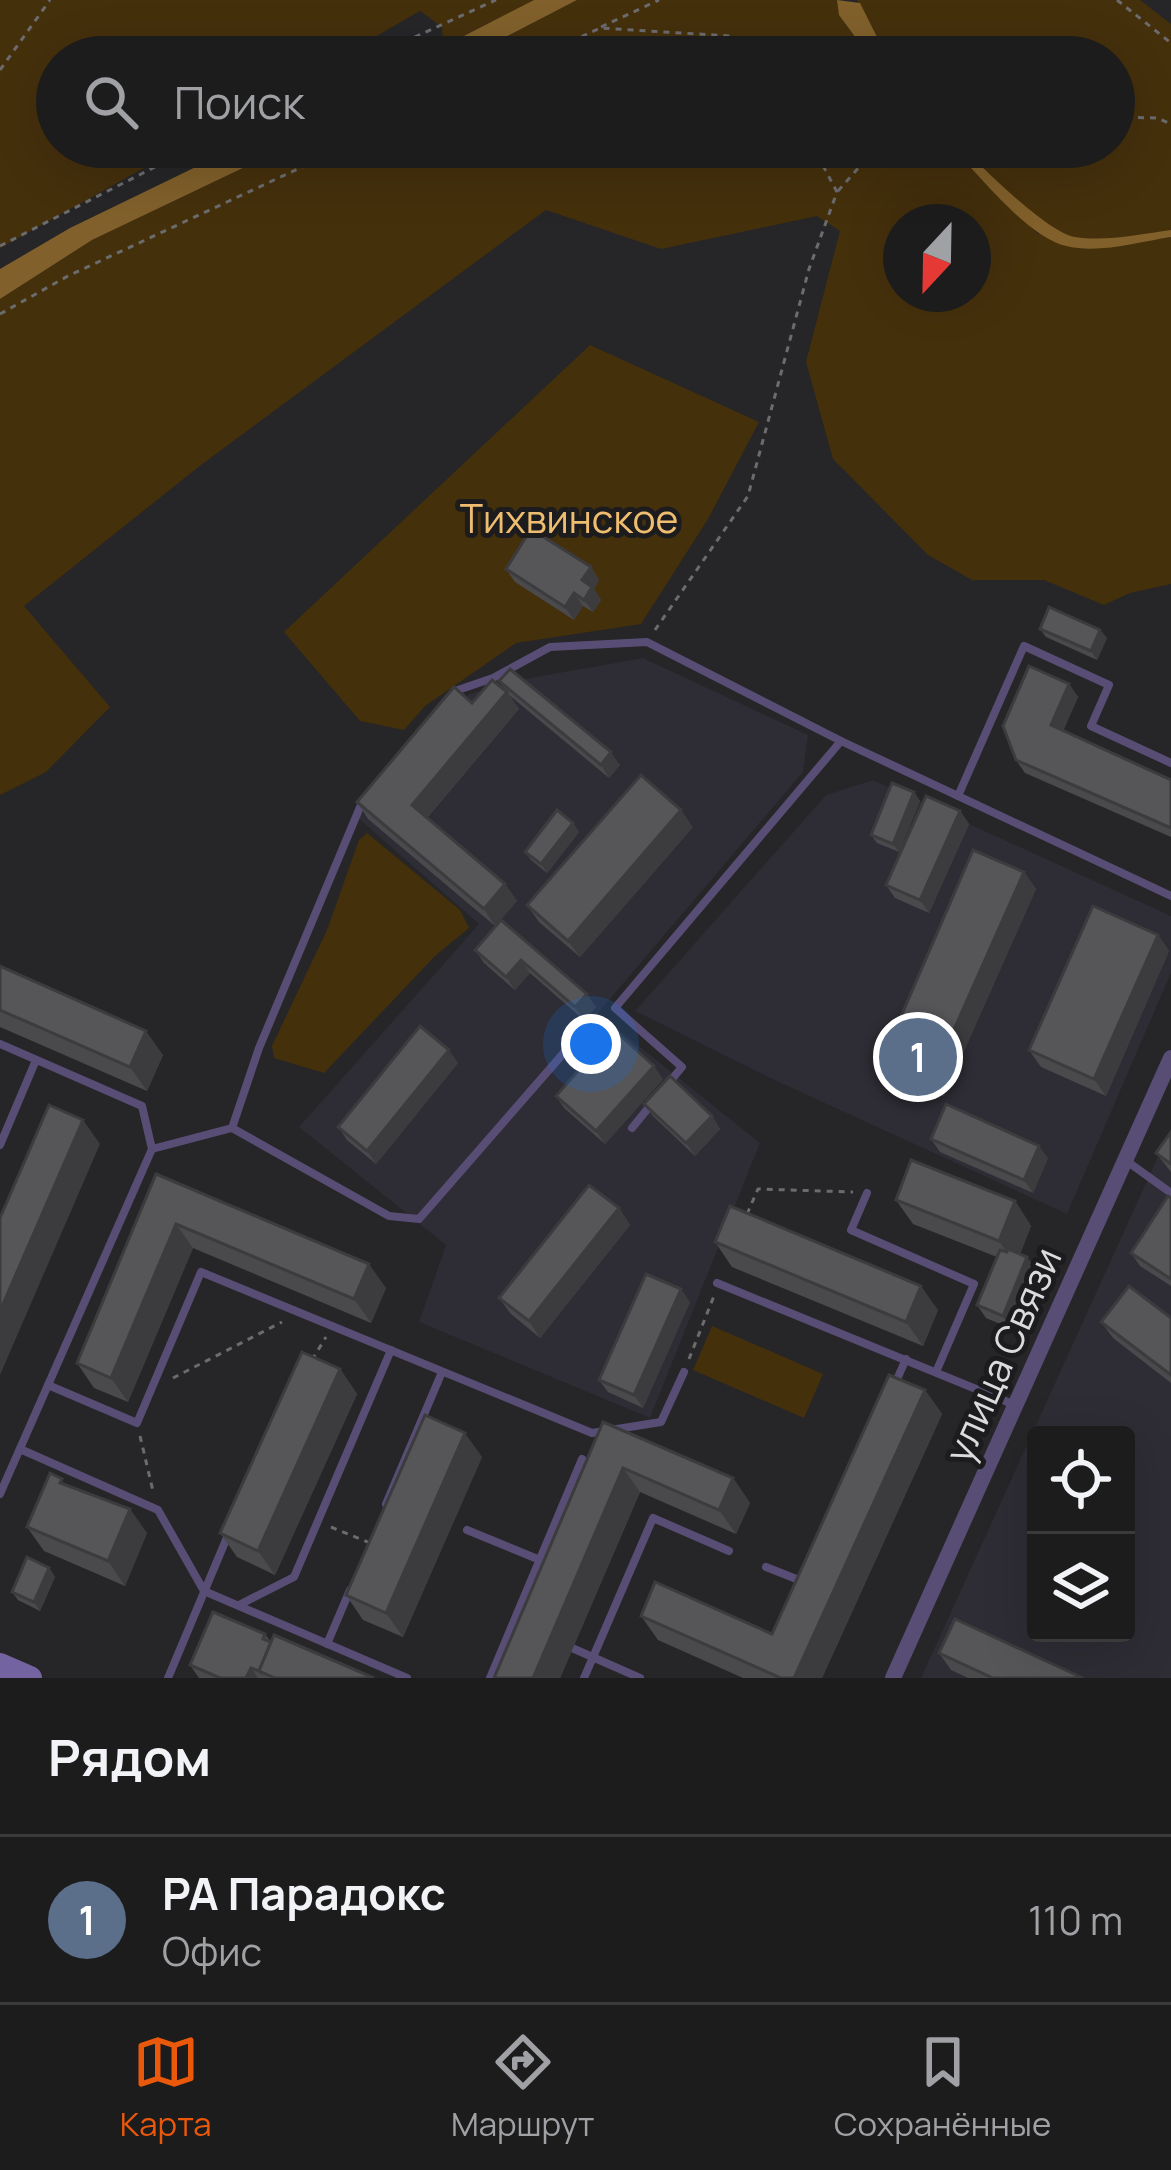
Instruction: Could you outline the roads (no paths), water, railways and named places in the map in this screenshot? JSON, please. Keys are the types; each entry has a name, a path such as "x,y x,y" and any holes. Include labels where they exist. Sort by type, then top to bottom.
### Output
{"main road":[{"path":"0,1665 29,1678"}],"street":[{"name":"улица Связи","path":"893,1678 1171,1058"}],"lane":[{"path":"443,706 458,690 493,678 550,647 647,642 841,741 1171,896"},
{"path":"958,796 1024,646 1109,685 1091,726 1171,763"},
{"path":"632,1128 682,1066 615,1008 841,741"},
{"path":"232,1129 259,1048 366,791"},
{"path":"152,1149 232,1129 388,1216 419,1220 575,1040"},
{"path":"0,1044 142,1106 152,1149 0,1494"},
{"path":"0,1145 36,1060"},
{"path":"0,1104 15,1110"},
{"path":"1126,1161 1171,1193"},
{"path":"867,1193 851,1229 974,1284 936,1372"},
{"path":"48,1385 137,1423 201,1271 590,1438 661,1422 684,1372"},
{"path":"717,1282 1016,1406"},
{"path":"237,1605 294,1577 391,1350"},
{"path":"888,1400 906,1359"},
{"path":"370,1543 442,1372"},
{"path":"20,1449 158,1510 204,1591 407,1678"},
{"path":"490,1678 582,1460"},
{"path":"584,1678 652,1519 729,1551"},
{"path":"467,1530 540,1560"},
{"path":"168,1678 230,1532"},
{"path":"798,1601 815,1563"},
{"path":"766,1567 806,1583"},
{"path":"327,1644 353,1583"},
{"path":"513,1624 527,1629"},
{"path":"572,1648 640,1678"}],"place":[{"name":"РА Парадокс","path":"918,1057"}],"park label":[{"name":"Тихвинское","path":"569,519"}]}
